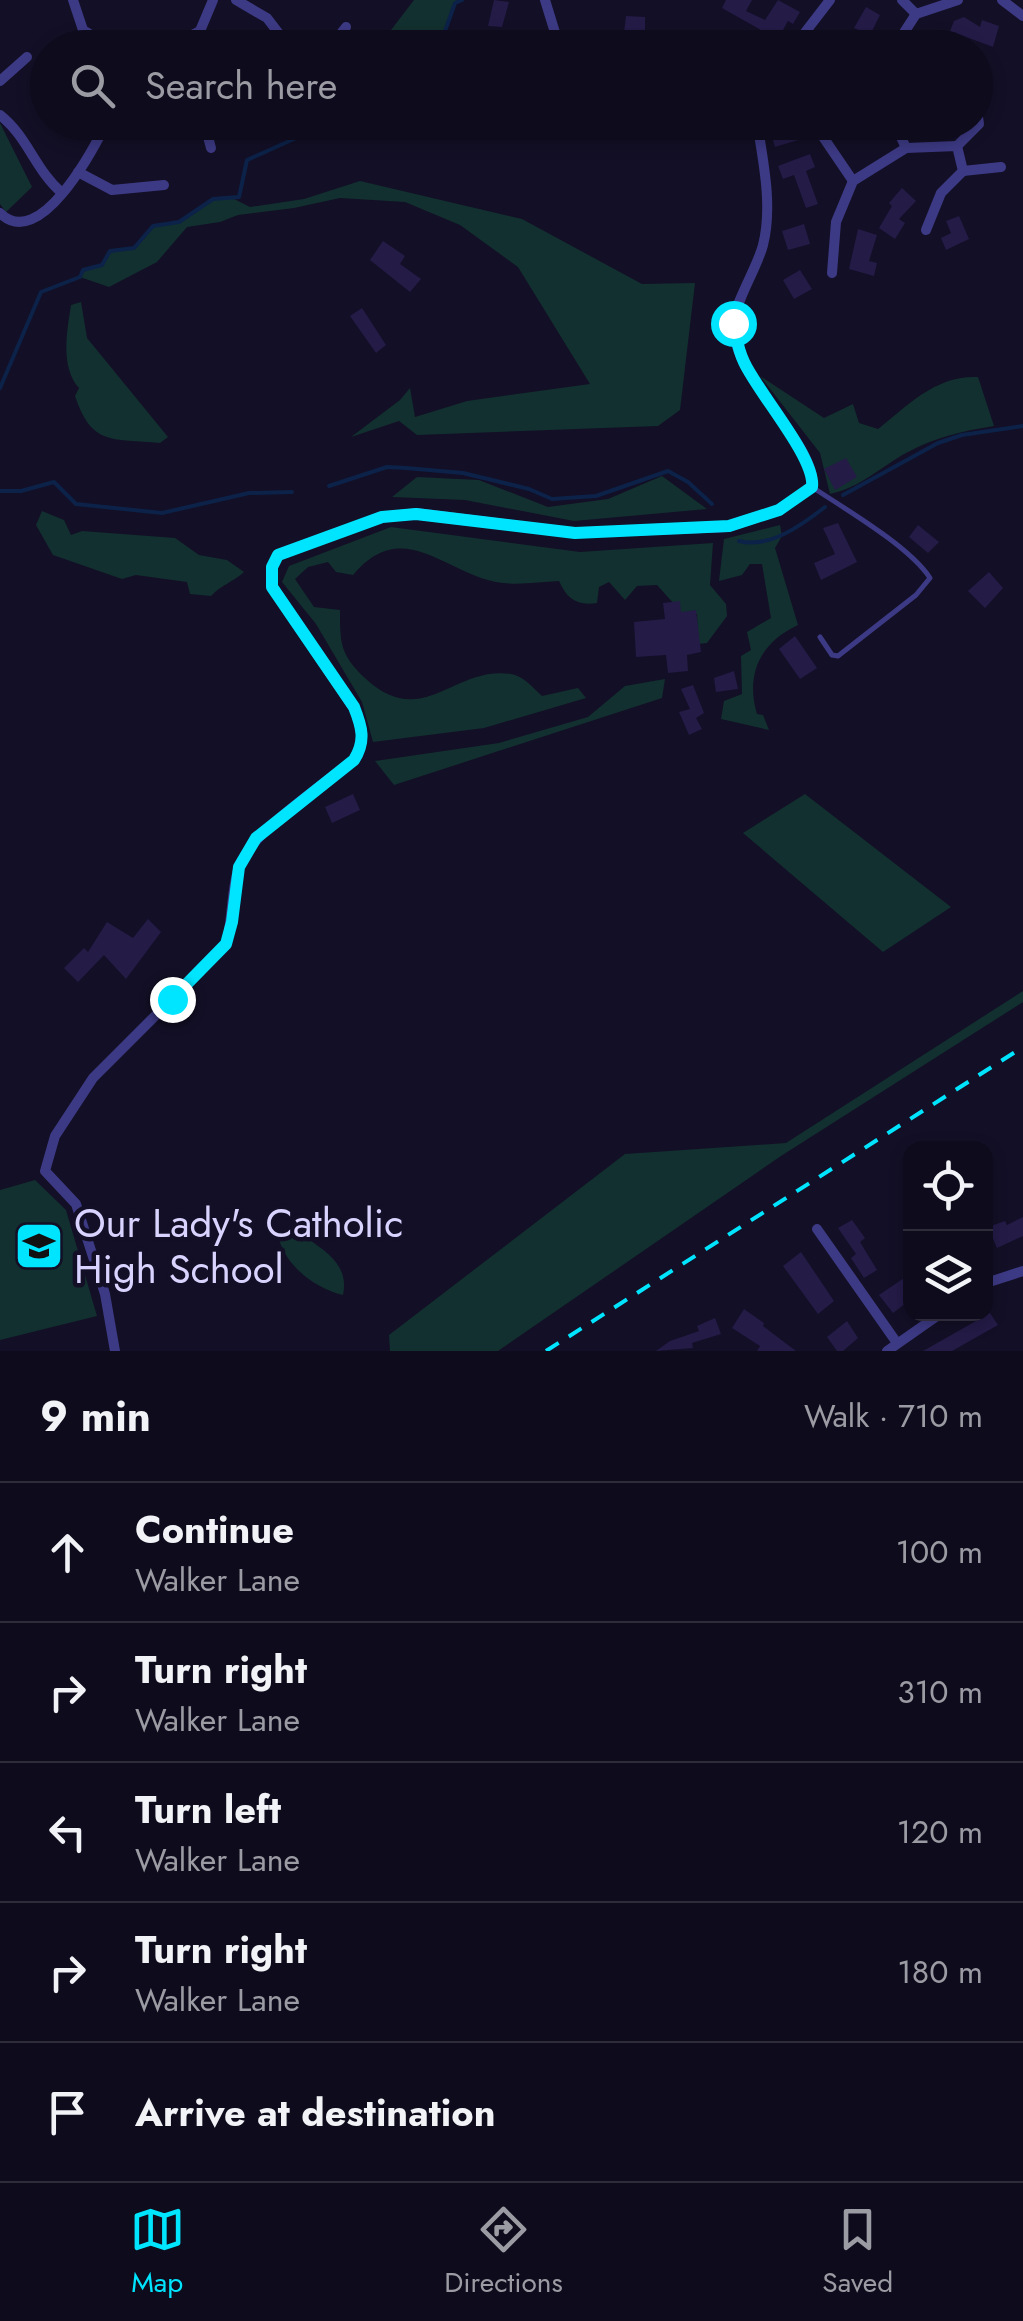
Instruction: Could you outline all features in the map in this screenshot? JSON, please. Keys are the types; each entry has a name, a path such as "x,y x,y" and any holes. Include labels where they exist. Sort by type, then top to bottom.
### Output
{"street":[{"path":"72,0 83,30"},
{"path":"200,30 214,0"},
{"path":"236,0 267,18 276,30"},
{"path":"545,0 554,30"},
{"path":"806,30 829,0"},
{"path":"902,0 916,14"},
{"path":"906,30 916,14 958,0"},
{"path":"1002,0 1023,16"},
{"path":"0,81 27,57"},
{"path":"0,115 22,136 39,170 62,192"},
{"path":"0,213 9,222 22,223 45,213 78,172 97,140"},
{"path":"208,140 210,148"},
{"path":"115,1351 105,1294 76,1204 45,1170 54,1136 93,1078 226,944 239,867 256,838 354,760 362,747 362,727 354,707 272,587 272,567 278,555 382,517 416,514 575,533 729,526 779,510 812,487 805,458 743,360 733,323 764,243 766,178 760,140"},
{"path":"824,140 853,181"},
{"path":"902,140 906,148"},
{"path":"832,274 836,222 853,181 906,148 957,146 963,140"},
{"path":"957,146 963,171"},
{"path":"926,230 941,192 963,171 1001,167"},
{"path":"78,172 112,190 164,185"},
{"path":"817,1228 892,1347 930,1321"},
{"path":"993,1277 1023,1270"}],"lane":[{"path":"812,487 854,514 930,578 916,595 838,656 832,655 820,637"}],"green space":[{"path":"414,0 462,0 455,3 445,30 391,30"},
{"path":"0,123 32,187 6,212 0,204"},
{"path":"360,181 522,219 642,284 695,283 680,410 658,426 417,435 399,421 351,437 410,388 415,417 467,401 590,384 518,267 460,225 405,202 340,198 238,215 187,227 157,262 109,287 80,277 83,270 102,265 110,251 134,248 153,226 179,222 213,199 234,199 250,207 304,199"},
{"path":"81,302 87,338 168,437 160,443 106,437 89,424 82,412 66,348 71,305"},
{"path":"760,376 824,418 853,404 859,423 878,429 936,386 978,377 994,426 929,442 861,482 830,494 820,453"},
{"path":"662,476 707,509 574,521 465,500 392,497 417,477 479,480 548,507 608,499"},
{"path":"42,511 64,520 71,535 82,531 175,538 199,555 227,560 244,572 211,596 190,594 187,582 136,575 122,579 53,555 36,525"},
{"path":"780,525 782,536 775,548 798,625 774,640 755,673 757,714 763,715 769,730 721,719 724,701 742,694 741,656 751,650 747,632 771,618 762,564 750,564 742,575 719,581 724,539"},
{"path":"391,527 580,552 713,543 710,585 726,604 727,616 707,643 698,644 697,614 684,615 657,585 637,586 625,600 609,582 599,587 597,603 584,603 569,597 559,581 503,583 408,549 390,550 372,558 353,575 336,572 328,562 308,567 295,579 314,607 340,610 346,655 366,679 386,693 405,699 422,698 472,678 511,674 542,696 578,688 586,698 484,728 373,742 362,702 316,624 282,582 289,566"},
{"path":"665,679 662,698 394,785 375,761 499,743 588,717 625,686"},
{"path":"805,794 951,907 883,952 743,833"},
{"path":"1023,991 1023,1002 781,1156 498,1351 390,1351 389,1335 625,1154 786,1143"},
{"name":"Our Lady's Catholic High School","path":"35,1180 66,1210 97,1316 0,1340 0,1190"},
{"path":"297,1231 338,1265 343,1295 313,1282 288,1258 279,1239"}],"building":[{"path":"494,0 509,2 502,27 488,26"},
{"path":"726,0 752,0 746,11 765,20 778,0 800,12 793,24 788,21 783,30 761,30 722,8"},
{"path":"866,7 880,15 872,30 854,28"},
{"path":"626,16 645,17 645,30 624,30"},
{"path":"964,17 980,27 982,20 999,26 993,47 993,30 950,30 954,21"},
{"path":"773,140 798,140 775,147"},
{"path":"810,154 815,167 806,171 818,204 806,208 794,175 783,179 778,166"},
{"path":"902,188 916,201 899,219 905,223 895,239 879,228 892,206 889,203"},
{"path":"959,216 969,239 946,250 941,238 951,233 946,221"},
{"path":"804,224 810,244 788,250 782,231"},
{"path":"858,229 877,235 869,261 877,263 874,276 849,269"},
{"path":"383,241 405,256 400,264 421,279 410,292 370,260"},
{"path":"800,270 812,289 794,299 783,280"},
{"path":"362,308 386,345 376,353 350,316"},
{"path":"846,458 857,477 835,490 824,469"},
{"path":"838,523 857,562 821,580 814,563 835,554 823,528"},
{"path":"918,525 939,542 928,553 909,537"},
{"path":"989,572 1003,588 985,608 968,591"},
{"path":"680,601 681,612 696,610 701,652 687,655 688,671 668,673 666,655 636,657 634,622 665,619 663,603"},
{"path":"795,636 817,668 800,679 779,649"},
{"path":"734,671 738,689 716,692 714,678"},
{"path":"693,685 704,713 696,718 702,729 689,735 679,712 690,709 681,689"},
{"path":"353,794 360,810 332,823 325,807"},
{"path":"148,919 161,932 126,979 104,955 78,982 64,968 84,948 88,952 107,922 133,938"},
{"path":"1023,1217 1023,1236 997,1248 993,1225 1005,1221 1007,1225"},
{"path":"852,1220 865,1238 860,1242 877,1270 864,1278 851,1258 856,1254 838,1228"},
{"path":"801,1252 834,1301 818,1314 783,1266"},
{"path":"903,1279 903,1305 893,1313 879,1295"},
{"path":"744,1309 796,1351 757,1351 760,1346 732,1328"},
{"path":"715,1318 721,1334 692,1343 693,1348 656,1351 670,1341 699,1331 697,1326"},
{"path":"993,1318 998,1325 952,1351 923,1351 976,1321 993,1321"},
{"path":"847,1321 858,1338 843,1351 837,1351 827,1337"}],"waterway":[{"path":"445,30 455,3 462,0"},
{"path":"0,388 41,292 80,277 83,270 102,265 110,251 134,248 153,226 179,222 213,199 239,197 247,160 292,140"},
{"path":"843,495 938,443 962,435 1023,426"},
{"path":"329,486 387,467 406,468 463,473 529,489 552,499 596,496 668,471 688,482 712,504"},
{"path":"0,491 21,491 54,482 76,504 162,513 249,493 292,492"},
{"path":"739,541 773,539 825,507"}],"railway":[{"path":"546,1351 1023,1047"}],"place":[{"name":"Our Lady's Catholic High School","path":"39,1246"}],"route":[{"path":"172,999 226,944 239,867 256,838 354,760 362,747 362,727 354,707 272,587 270,577 278,555 382,517 416,514 575,533 729,526 779,510 812,487 813,480 805,458 743,360 733,323"}]}
